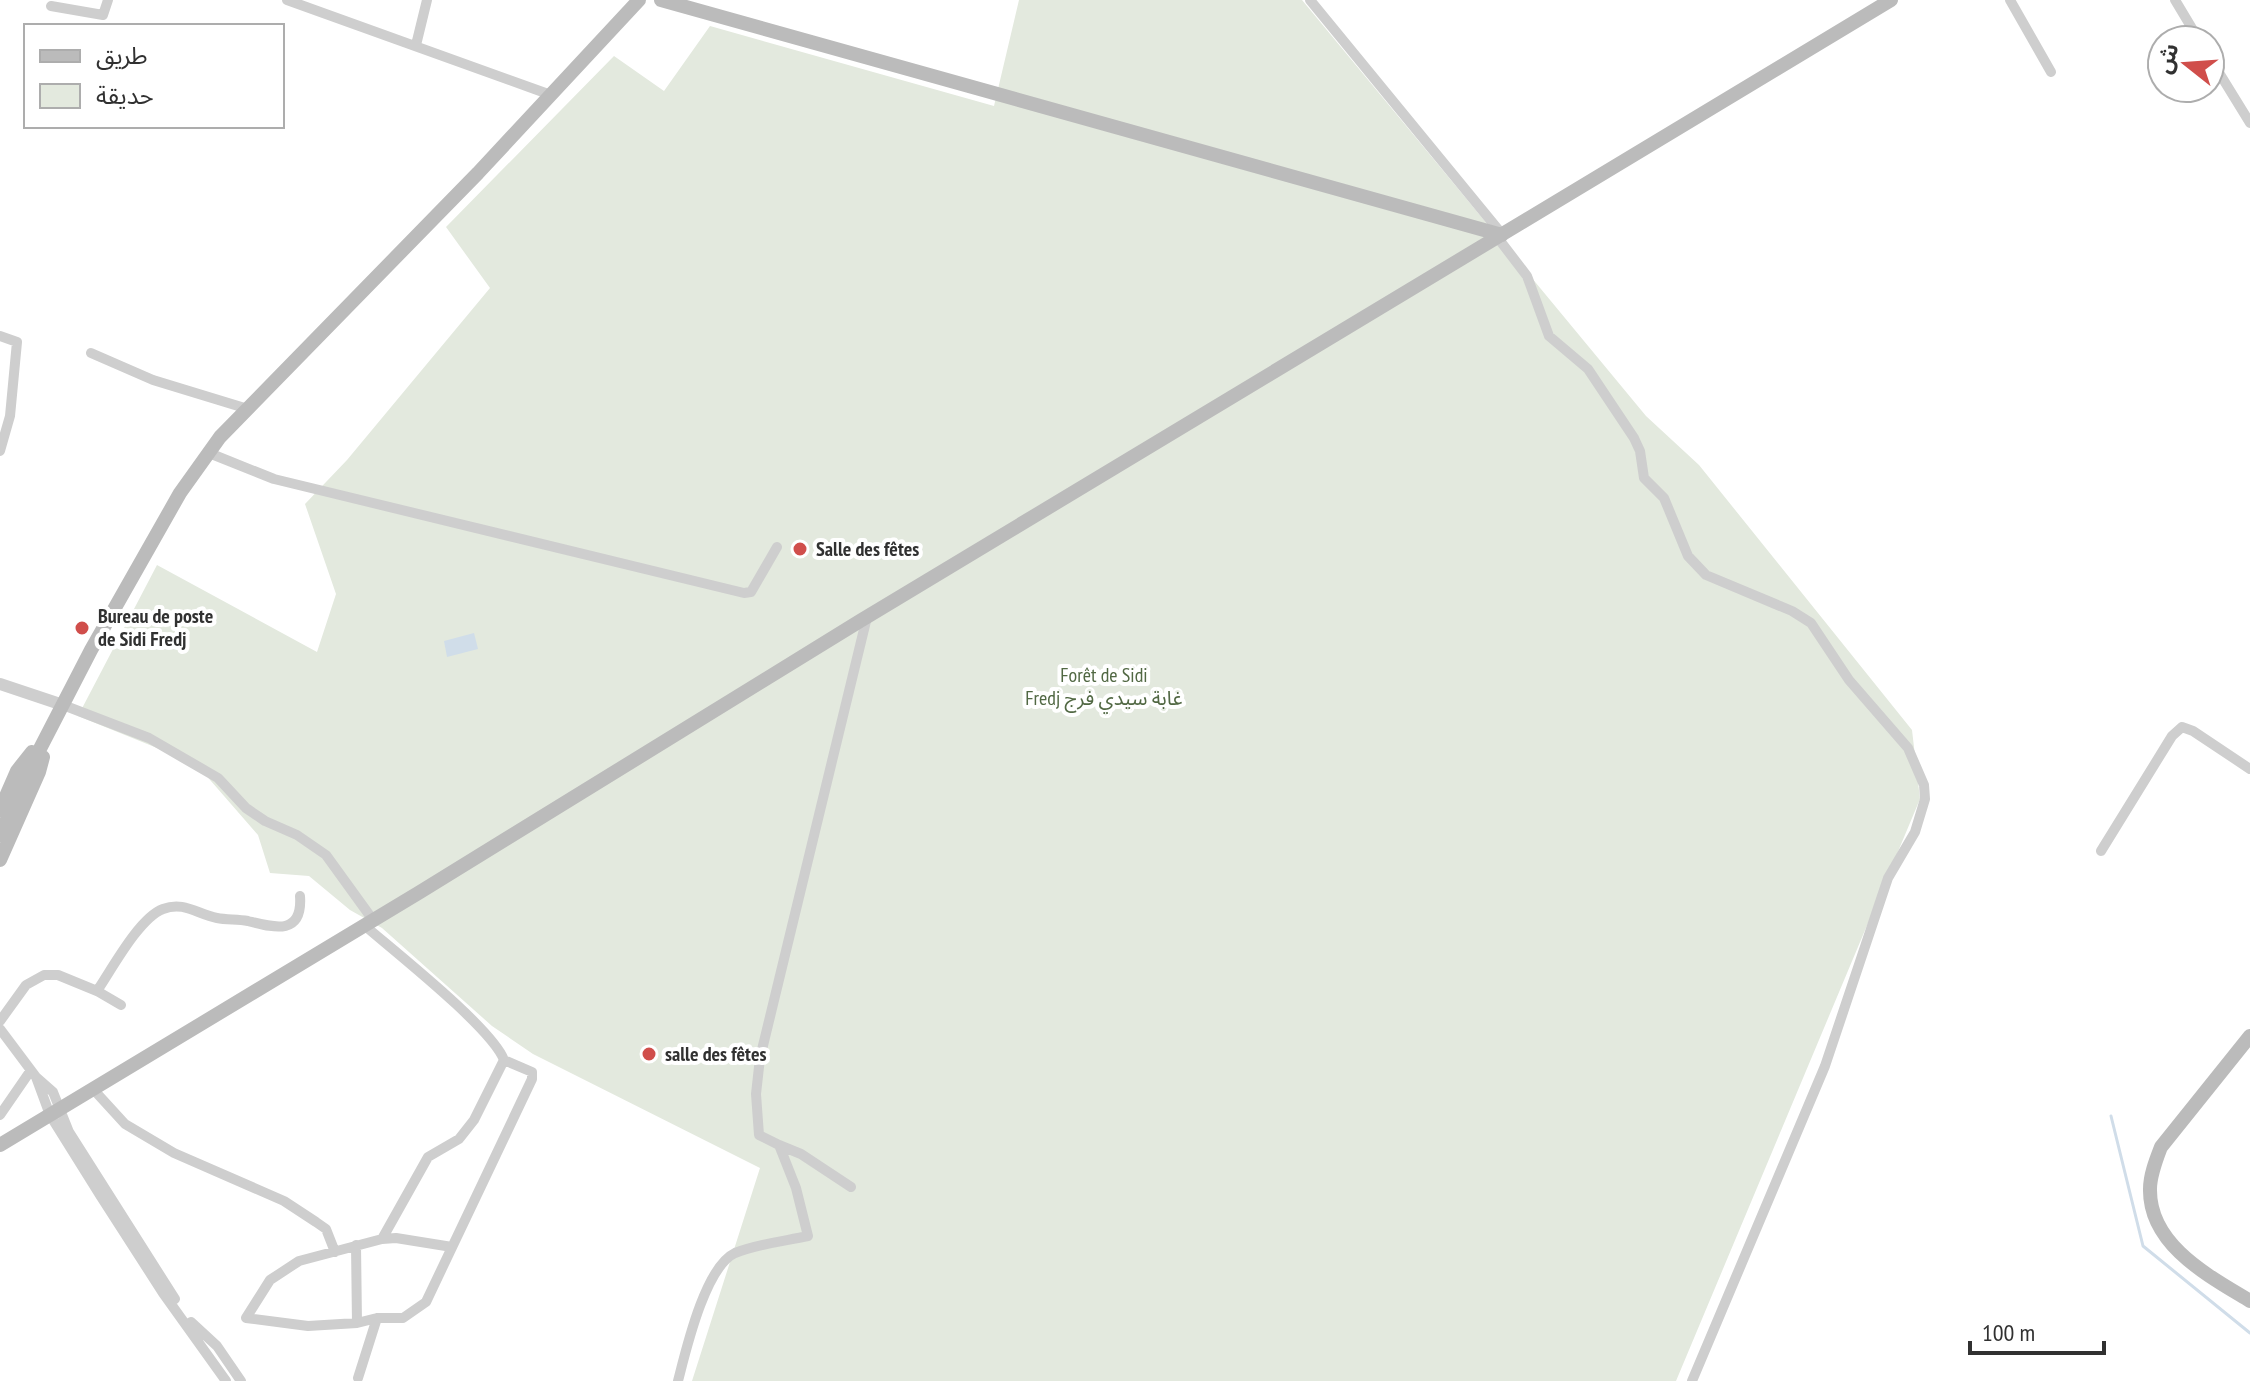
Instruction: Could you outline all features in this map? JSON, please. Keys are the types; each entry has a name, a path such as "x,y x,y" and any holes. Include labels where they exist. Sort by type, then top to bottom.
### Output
{"main road":[{"path":"661,0 1501,239"},
{"path":"0,1145 867,617 1501,239 1891,0"},
{"path":"0,835 63,705 180,493 220,437 551,95 632,2"},
{"path":"0,810 22,764 42,745"},
{"path":"0,860 39,772 43,759 42,745"},
{"path":"2250,1036 2161,1147 2153,1168 2150,1190 2159,1227 2171,1244 2250,1301"}],"street":[{"path":"51,6 103,15 108,0"},
{"path":"287,0 551,95"},
{"path":"416,45 427,0"},
{"path":"1310,0 1501,239 1527,276 1549,336 1588,369 1634,438 1640,451 1644,478 1664,498 1688,556 1696,567 1706,575 1792,611 1811,623 1849,680 1908,748 1924,785 1922,815 1888,878 1825,1066 1692,1381"},
{"path":"2010,0 2051,72"},
{"path":"2175,0 2189,24"},
{"path":"2226,84 2250,123"},
{"path":"0,336 17,342 10,416 0,451"},
{"path":"91,353 153,380 248,409"},
{"path":"209,453 274,479 744,593 751,592 777,547"},
{"path":"851,1187 801,1154 759,1135 756,1094 760,1058 867,617"},
{"path":"0,684 149,738 218,778 246,808 265,821 297,835 326,855 369,922 500,1048 504,1060 474,1120 459,1139 428,1157 382,1239"},
{"path":"2101,851 2172,736 2182,727 2250,769"},
{"path":"97,991 145,922 161,910 183,907 217,918 279,928 296,917 300,896"},
{"path":"0,1021 26,985 39,976 58,975 121,1005"},
{"path":"0,1029 33,1073 104,1193 184,1314 217,1346 241,1381"},
{"path":"452,1247 396,1238 382,1239 299,1261 270,1280 246,1318 308,1326 357,1323 377,1318 403,1318 426,1302 532,1079 532,1072 504,1060"},
{"path":"0,1115 33,1073"},
{"path":"93,1089 125,1124 174,1153 284,1201 316,1222 326,1229 335,1252"},
{"path":"678,1381 693,1324 718,1267 734,1254 808,1236 796,1188 779,1145"},
{"path":"116,1212 166,1298 226,1381"},
{"path":"356,1245 357,1323"},
{"path":"358,1378 377,1318"}],"green space":[{"name":"Forêt de Sidi Fredj غابة سيدي فرج","path":"1019,0 1302,0 1646,416 1699,465 1912,730 1920,799 1676,1381 692,1381 760,1168 533,1054 492,1026 382,928 350,910 309,876 270,873 258,835 204,773 162,750 78,716 157,565 317,652 336,594 305,504 347,460 490,288 446,227 614,56 664,91 710,26 994,106"}],"shaded area":[{"path":"474,633 478,649 447,657 444,641"}],"waterway":[{"path":"2111,1116 2143,1246 2250,1333"}],"place":[{"name":"Salle des fêtes","path":"800,549"},
{"name":"Bureau de poste de Sidi Fredj","path":"82,628"},
{"name":"salle des fêtes","path":"649,1054"}]}
